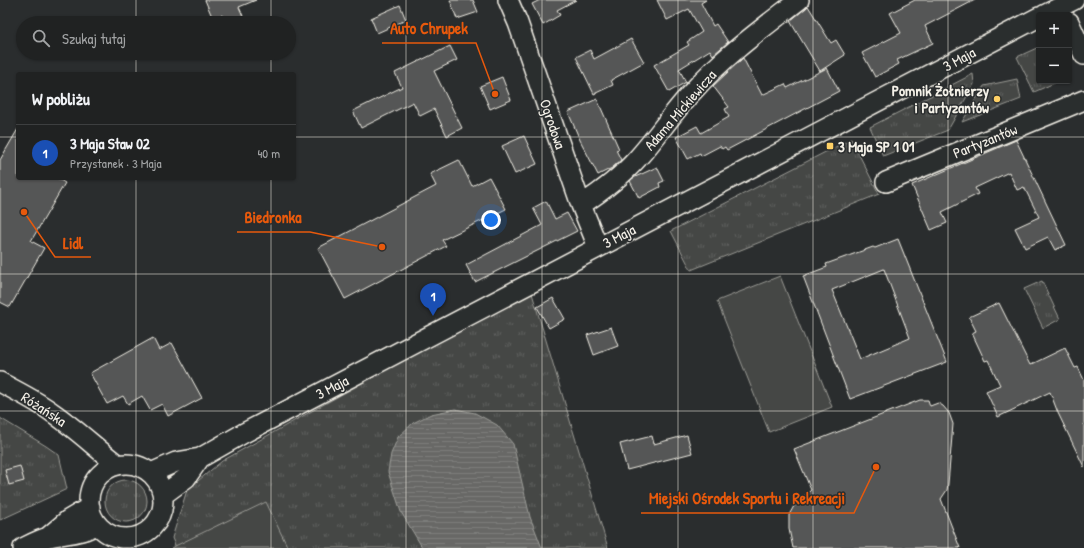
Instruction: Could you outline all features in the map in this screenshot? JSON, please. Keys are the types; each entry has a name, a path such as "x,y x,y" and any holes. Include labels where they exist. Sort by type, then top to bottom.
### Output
{"street":[{"name":"Ogrodowa","path":"508,0 520,30 581,205 598,247"},
{"name":"Adama Mickiewicza","path":"581,205 602,191 637,159 692,91 709,74 753,36 799,0"},
{"path":"1053,12 1066,8 1084,55"},
{"name":"3 Maja","path":"152,473 176,462 200,458 244,433 1036,19"},
{"name":"Partyzantów","path":"886,182 1084,100"},
{"name":"Różańska","path":"0,382 51,412 77,430 86,440 118,465"},
{"name":"Różańska","path":"86,440 102,474"},
{"name":"3 Maja","path":"163,495 186,478 200,458"},
{"path":"23,548 48,537 76,533 91,528 93,516 89,498 91,489 95,481 109,468 118,465 130,464 142,467 152,473 159,483 163,495 164,506 161,516 155,525 149,540 139,537 132,543 117,538 106,533 93,516"}],"green space":[{"path":"1036,48 1036,84 1052,84 1034,92 1017,57"},
{"path":"973,74 974,84 948,130 883,156 870,127"},
{"path":"1017,79 1021,99 962,122 984,86"},
{"path":"851,139 879,194 691,270 671,231"},
{"path":"780,276 832,407 769,432 717,301"},
{"path":"1042,281 1060,319 1043,328 1024,289"},
{"path":"531,290 608,548 176,548 172,538 187,490 222,461"},
{"path":"0,418 59,455 67,489 0,520"},
{"path":"122,480 130,480 138,483 144,489 147,501 144,513 138,519 130,522 122,522 114,519 108,513 105,505 105,497 108,489 114,483"},
{"path":"266,502 288,548 171,548"}],"shaded area":[{"path":"455,409 475,413 497,425 513,444 530,517 542,548 422,547 401,512 388,472 391,454 398,437 413,423 431,414"}],"building":[{"path":"205,0 256,0 239,7 243,16 212,16"},
{"path":"450,0 473,0 478,12 457,19"},
{"path":"540,0 576,0 557,10 560,15 543,25 532,4"},
{"path":"657,0 706,0 701,3 713,26 716,24 728,42 713,55 710,50 679,69 686,82 669,92 654,65 689,45 687,42 702,32 689,9 667,20"},
{"path":"915,0 975,0 925,26 933,43 897,60 899,64 875,77 862,53 901,33 890,13"},
{"path":"400,5 406,20 377,33 371,18"},
{"path":"808,6 831,43 836,40 845,55 820,71 790,21"},
{"path":"631,39 644,62 611,80 613,85 594,94 576,57 590,50 594,59"},
{"path":"450,46 457,60 434,71 462,128 447,136 434,109 420,116 413,102 361,128 353,111 402,87 395,73"},
{"path":"743,58 762,95 785,84 787,88 827,68 839,91 727,150 725,147 722,149 720,146 701,156 700,153 688,159 676,137 697,126 701,133 729,117 725,109 729,107 713,86"},
{"path":"502,77 511,100 490,109 480,86"},
{"path":"597,99 619,149 616,150 621,160 612,168 598,175 580,140 568,112"},
{"path":"16,132 16,180 60,180 65,183 31,241 44,248 10,307 0,302 0,160"},
{"path":"524,136 537,164 515,174 502,146"},
{"path":"1016,140 1066,245 1055,250 1048,237 1025,248 1015,228 1039,217 1024,187 1017,190 1009,172 975,188 978,194 942,212 947,223 931,230 912,185"},
{"path":"459,160 472,186 489,177 506,209 442,240 446,246 345,299 318,248 436,186 430,174"},
{"path":"657,167 664,181 659,183 660,187 639,198 630,181 633,178"},
{"path":"546,201 555,219 567,213 577,231 475,282 466,265 542,225 533,208"},
{"path":"898,239 947,362 850,399 803,276 827,267 826,264 873,247 875,248","holes":["884,269 910,338 860,359 832,290"]},
{"path":"553,298 565,319 549,328 537,307"},
{"path":"999,303 1030,365 1065,348 1075,368 1078,367 1084,380 1084,467 1058,413 1050,392 998,417 986,391 1000,385 988,360 985,361 972,333 976,331 969,317"},
{"path":"611,327 618,346 594,355 587,335"},
{"path":"153,338 159,350 172,343 202,398 168,416 162,404 150,410 142,396 128,404 123,396 107,404 90,373"},
{"path":"920,400 928,400 930,406 938,403 943,406 949,413 953,424 948,484 947,490 941,499 960,548 793,548 789,529 789,515 794,506 811,490 794,449"},
{"path":"687,435 692,453 627,470 620,444 652,436 654,444"},
{"path":"20,466 24,481 9,485 5,470"}],"place":[{"name":"Auto Chrupek","path":"495,94"},
{"name":"Pomnik Żołnierzy i Partyzantów","path":"997,99"},
{"name":"3 Maja SP 1 01","path":"830,146"},
{"name":"Lidl","path":"24,212"},
{"name":"Biedronka","path":"382,247"},
{"name":"3 Maja Staw 02","path":"433,316"},
{"name":"Miejski Ośrodek Sportu i Rekreacji","path":"876,467"}]}
